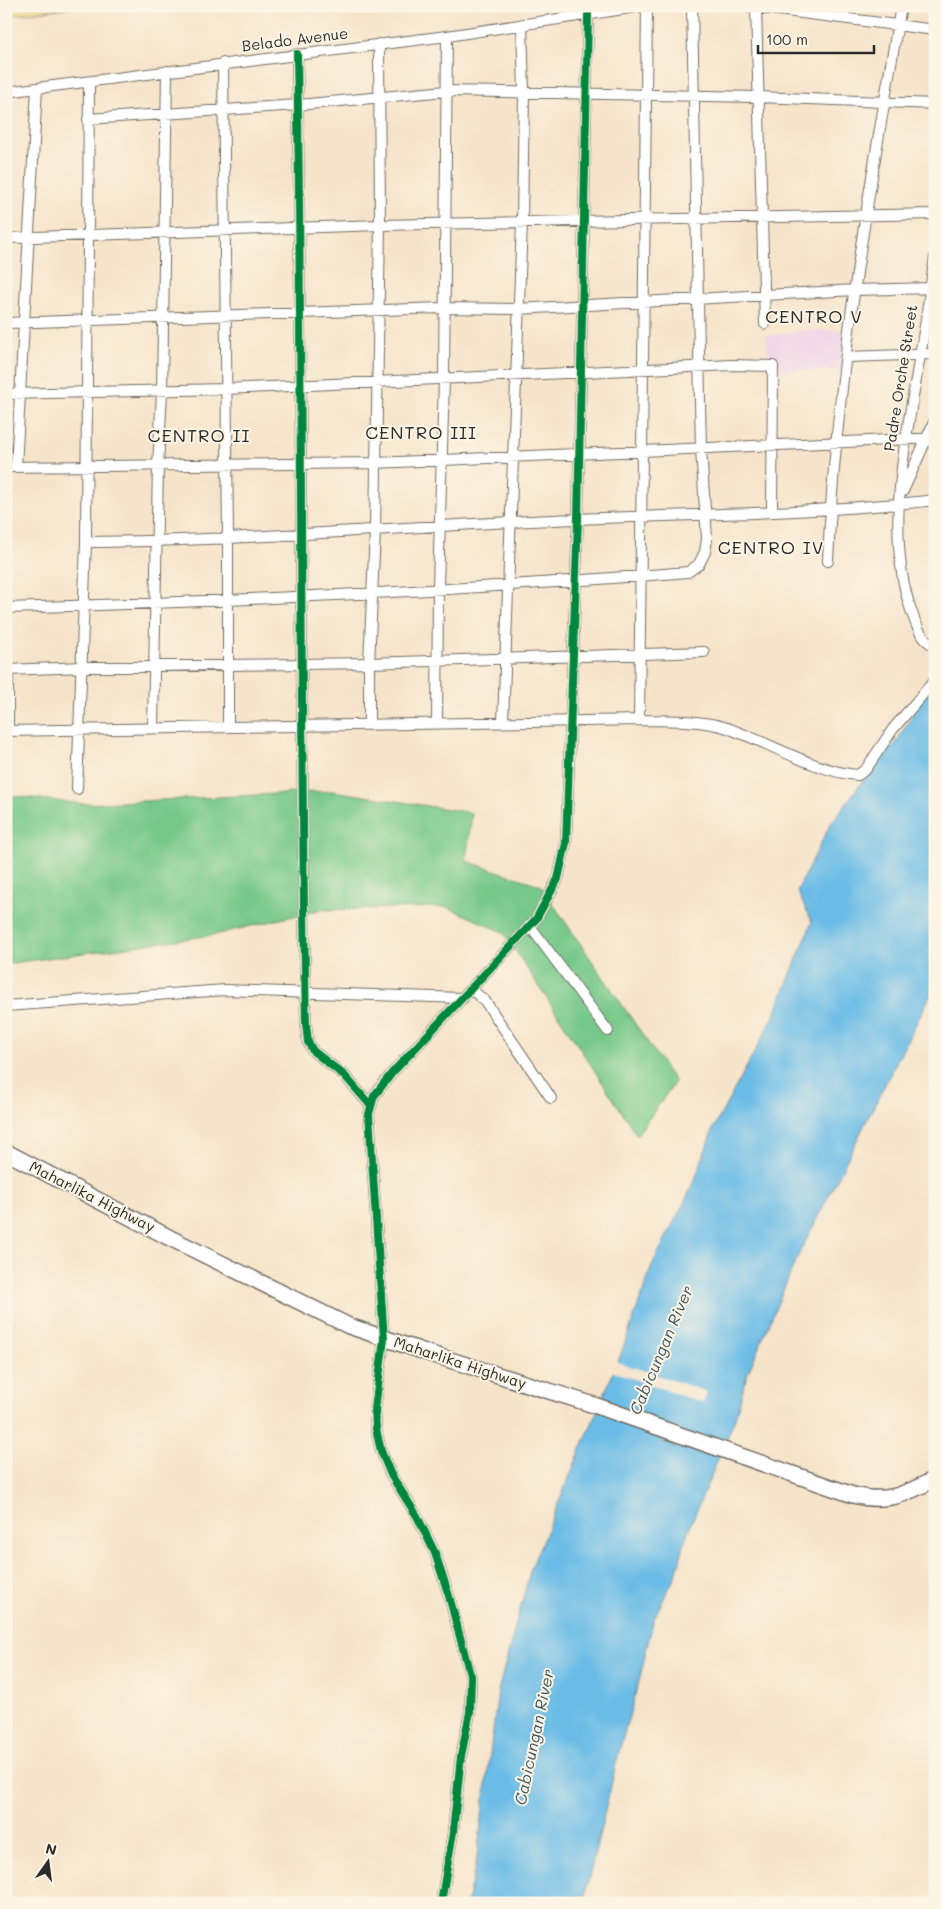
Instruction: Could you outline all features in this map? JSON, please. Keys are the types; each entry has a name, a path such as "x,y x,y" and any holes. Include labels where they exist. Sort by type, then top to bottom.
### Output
{"highway":[{"name":"Maharlika Highway","path":"6,1152 349,1326 384,1339 594,1405 853,1495 873,1499 900,1497 935,1479"}],"street":[{"name":"Belado Avenue","path":"6,92 447,36 643,6"},
{"path":"639,720 644,220 648,95 647,6"},
{"path":"6,608 229,601 641,576 688,572 697,567 706,546 692,96 692,6"},
{"path":"828,561 830,508 836,441 855,290 901,6"},
{"path":"765,324 760,218 758,96 751,7 935,30"},
{"path":"441,1903 452,1839 461,1756 470,1712 471,1678 450,1596 435,1553 417,1516 391,1476 381,1451 376,1429 375,1409 384,1339 370,1125 371,1106 374,1096 392,1073 530,926 549,899 558,879 566,843 578,519 581,306 588,93 588,15"},
{"path":"503,722 507,658 508,584 512,522 512,456 522,223 524,92 522,25"},
{"path":"437,723 438,588 444,379 447,36"},
{"path":"369,725 380,226 381,98 379,44"},
{"path":"297,54 302,386 302,725 307,1032 311,1048 345,1076 371,1106"},
{"path":"223,63 229,601 228,727"},
{"path":"153,728 158,466 164,319 163,233 167,71"},
{"path":"77,789 83,667 86,542 88,82"},
{"path":"37,88 20,393 11,467 442,461 836,441 930,439"},
{"path":"88,119 298,105 446,91 758,96 935,104"},
{"path":"6,238 380,226 935,214"},
{"name":"Padre Orche Street","path":"935,258 933,288 905,439 900,501 900,552 908,602 917,627 924,639 935,646"},
{"path":"6,323 378,312 444,308 518,309 855,290 933,288"},
{"path":"847,358 935,354"},
{"path":"6,394 162,392 700,367 773,366 772,511"},
{"path":"900,501 930,439 935,420"},
{"path":"86,542 156,542 301,535 512,522 704,515 935,500"},
{"path":"704,652 639,656 574,656 369,663 83,667 7,670 7,731 570,720 639,720 700,723 722,727 811,762 858,774 866,769 893,729 935,680"},
{"path":"530,926 608,1031"},
{"path":"472,989 485,1001 551,1098"},
{"path":"6,1006 200,990 463,998"}],"shaded area":[{"path":"808,330 846,330 844,371 781,370 780,363 770,364 766,336"}],"green space":[{"path":"333,791 472,813 466,861 540,885 675,1082 637,1135 503,932 447,907 319,910 213,935 6,964 6,795 84,804"}],"sand":[{"path":"6,6 83,6 6,16"}],"water":[{"name":"Cabicungan River","path":"935,676 935,986 797,1258 747,1375 735,1418 688,1531 676,1575 654,1618 620,1748 583,1903 467,1903 476,1864 498,1691 531,1568 621,1354 653,1263 693,1185 713,1129 773,1018 812,922 797,891 830,825 876,763 896,743"}],"pier":[{"path":"615,1361 707,1392 703,1403 611,1371"}],"cycle path":[{"path":"441,1903 453,1832 461,1756 470,1712 471,1678 449,1596 435,1553 417,1516 391,1475 381,1451 376,1429 375,1409 384,1339 369,1114 374,1096 392,1073 536,919 558,879 566,843 578,519 588,15"},
{"path":"297,54 302,782 306,1024 308,1042 313,1051 345,1076 371,1106"}],"district":[{"name":"CENTRO V","path":"814,317"},
{"name":"CENTRO III","path":"421,433"},
{"name":"CENTRO II","path":"199,436"},
{"name":"CENTRO IV","path":"771,548"}]}
